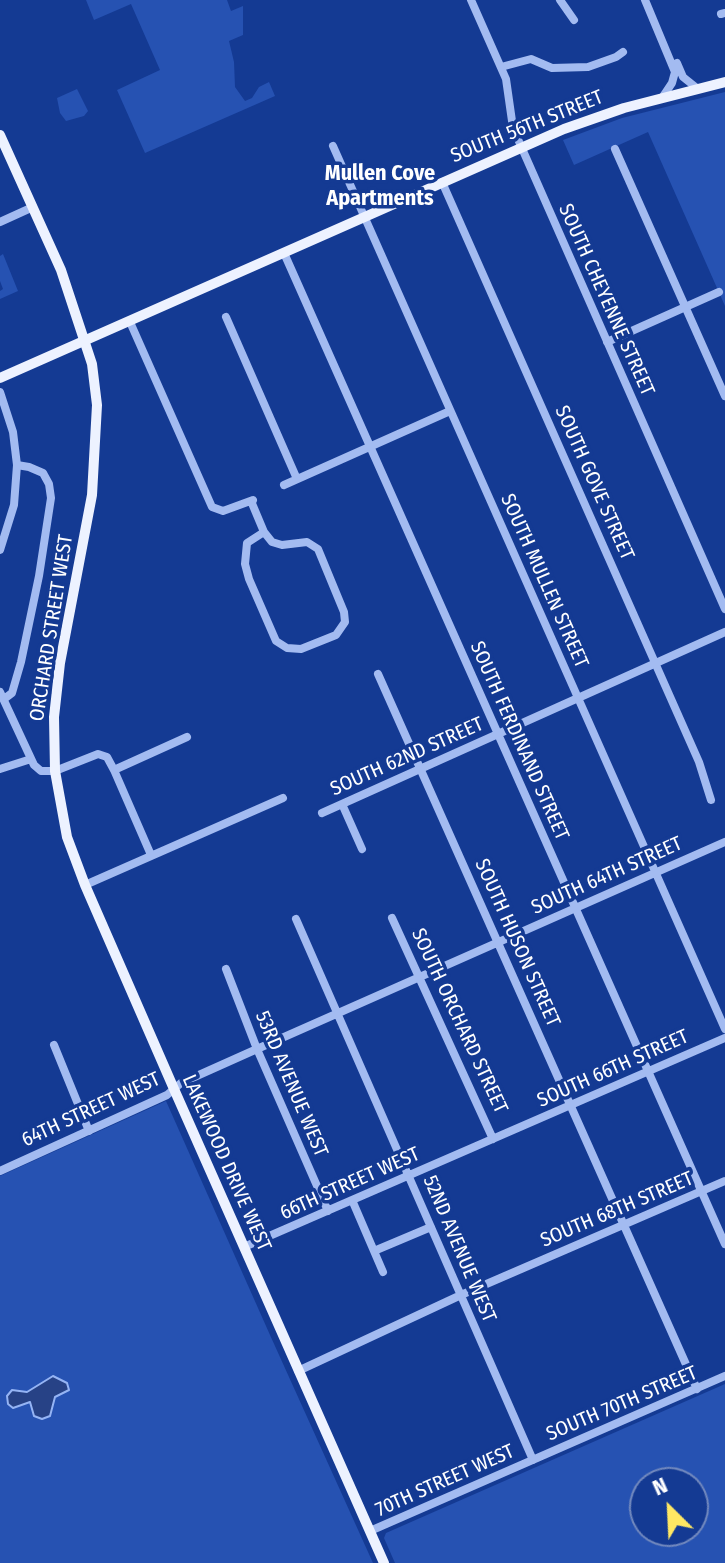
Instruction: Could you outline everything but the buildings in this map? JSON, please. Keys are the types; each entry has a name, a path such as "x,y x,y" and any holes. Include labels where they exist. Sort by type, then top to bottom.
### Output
{"main road":[{"name":"SOUTH 56TH STREET","path":"0,378 521,147 593,118 725,82"},
{"path":"0,135 61,270 85,341"},
{"name":"ORCHARD STREET WEST","path":"55,771 54,717 58,678 96,466 97,405 85,341"},
{"name":"LAKEWOOD DRIVE WEST","path":"55,771 67,837 85,885 384,1563"}],"street":[{"name":"SOUTH CHEYENNE STREET","path":"471,0 507,84 513,128 725,609"},
{"path":"560,0 574,20"},
{"path":"645,0 675,72 662,98"},
{"path":"657,28 663,33 683,77 698,89"},
{"path":"501,67 531,59 552,68 588,67 623,52"},
{"name":"SOUTH MULLEN STREET","path":"333,146 725,1029"},
{"path":"615,149 725,396"},
{"name":"SOUTH GOVE STREET","path":"442,182 656,663 699,762 711,800"},
{"path":"0,222 33,207"},
{"name":"SOUTH FERDINAND STREET","path":"284,253 725,1244"},
{"path":"607,342 719,292"},
{"path":"226,317 297,479"},
{"path":"130,322 209,502 215,510 223,511 252,501 264,532 275,544 307,542 318,549 344,610 345,622 336,635 301,649 287,648 276,641 245,564 247,543 264,532"},
{"path":"0,392 11,424 17,465 14,505 0,550"},
{"path":"284,485 450,411"},
{"path":"17,465 43,473 51,498 21,662 12,693 2,696 39,770 55,771 98,754 107,757 151,855"},
{"name":"SOUTH 62ND STREET","path":"322,813 725,632"},
{"name":"SOUTH HUSON STREET","path":"378,674 697,1389"},
{"path":"114,770 187,737"},
{"path":"0,769 31,759"},
{"path":"85,885 283,798"},
{"path":"342,804 362,849"},
{"name":"SOUTH 64TH STREET","path":"370,998 725,842"},
{"name":"SOUTH ORCHARD STREET","path":"392,918 493,1139"},
{"name":"52ND AVENUE WEST","path":"296,919 533,1460"},
{"name":"53RD AVENUE WEST","path":"226,969 257,1049 328,1211"},
{"name":"64TH STREET WEST","path":"0,1171 370,998"},
{"name":"SOUTH 66TH STREET","path":"469,1149 725,1038"},
{"path":"54,1045 89,1131"},
{"name":"66TH STREET WEST","path":"244,1247 469,1149"},
{"name":"SOUTH 68TH STREET","path":"298,1371 461,1295 725,1181"},
{"path":"352,1200 383,1272"},
{"path":"374,1251 431,1227"},
{"name":"SOUTH 70TH STREET","path":"533,1460 725,1376"},
{"name":"70TH STREET WEST","path":"370,1531 533,1460"}],"shaded area":[{"path":"86,0 227,0 231,11 243,6 243,35 229,41 235,87 245,101 269,82 275,96 145,153 117,90 160,70 131,4 94,20"},
{"path":"77,89 88,111 84,116 66,121 60,113 57,98"},
{"path":"725,92 725,306 648,132 574,165 563,140 622,118"},
{"path":"3,254 18,291 0,299 3,289 0,256"},
{"path":"166,1101 373,1563 0,1563 0,1176"},
{"path":"53,1376 67,1383 69,1390 55,1397 50,1416 42,1419 34,1416 30,1402 13,1408 8,1404 7,1396 12,1390 27,1392"},
{"path":"725,1384 725,1563 395,1563 384,1538 386,1533"}],"district":[{"name":"Mullen Cove Apartments","path":"380,186"}]}
